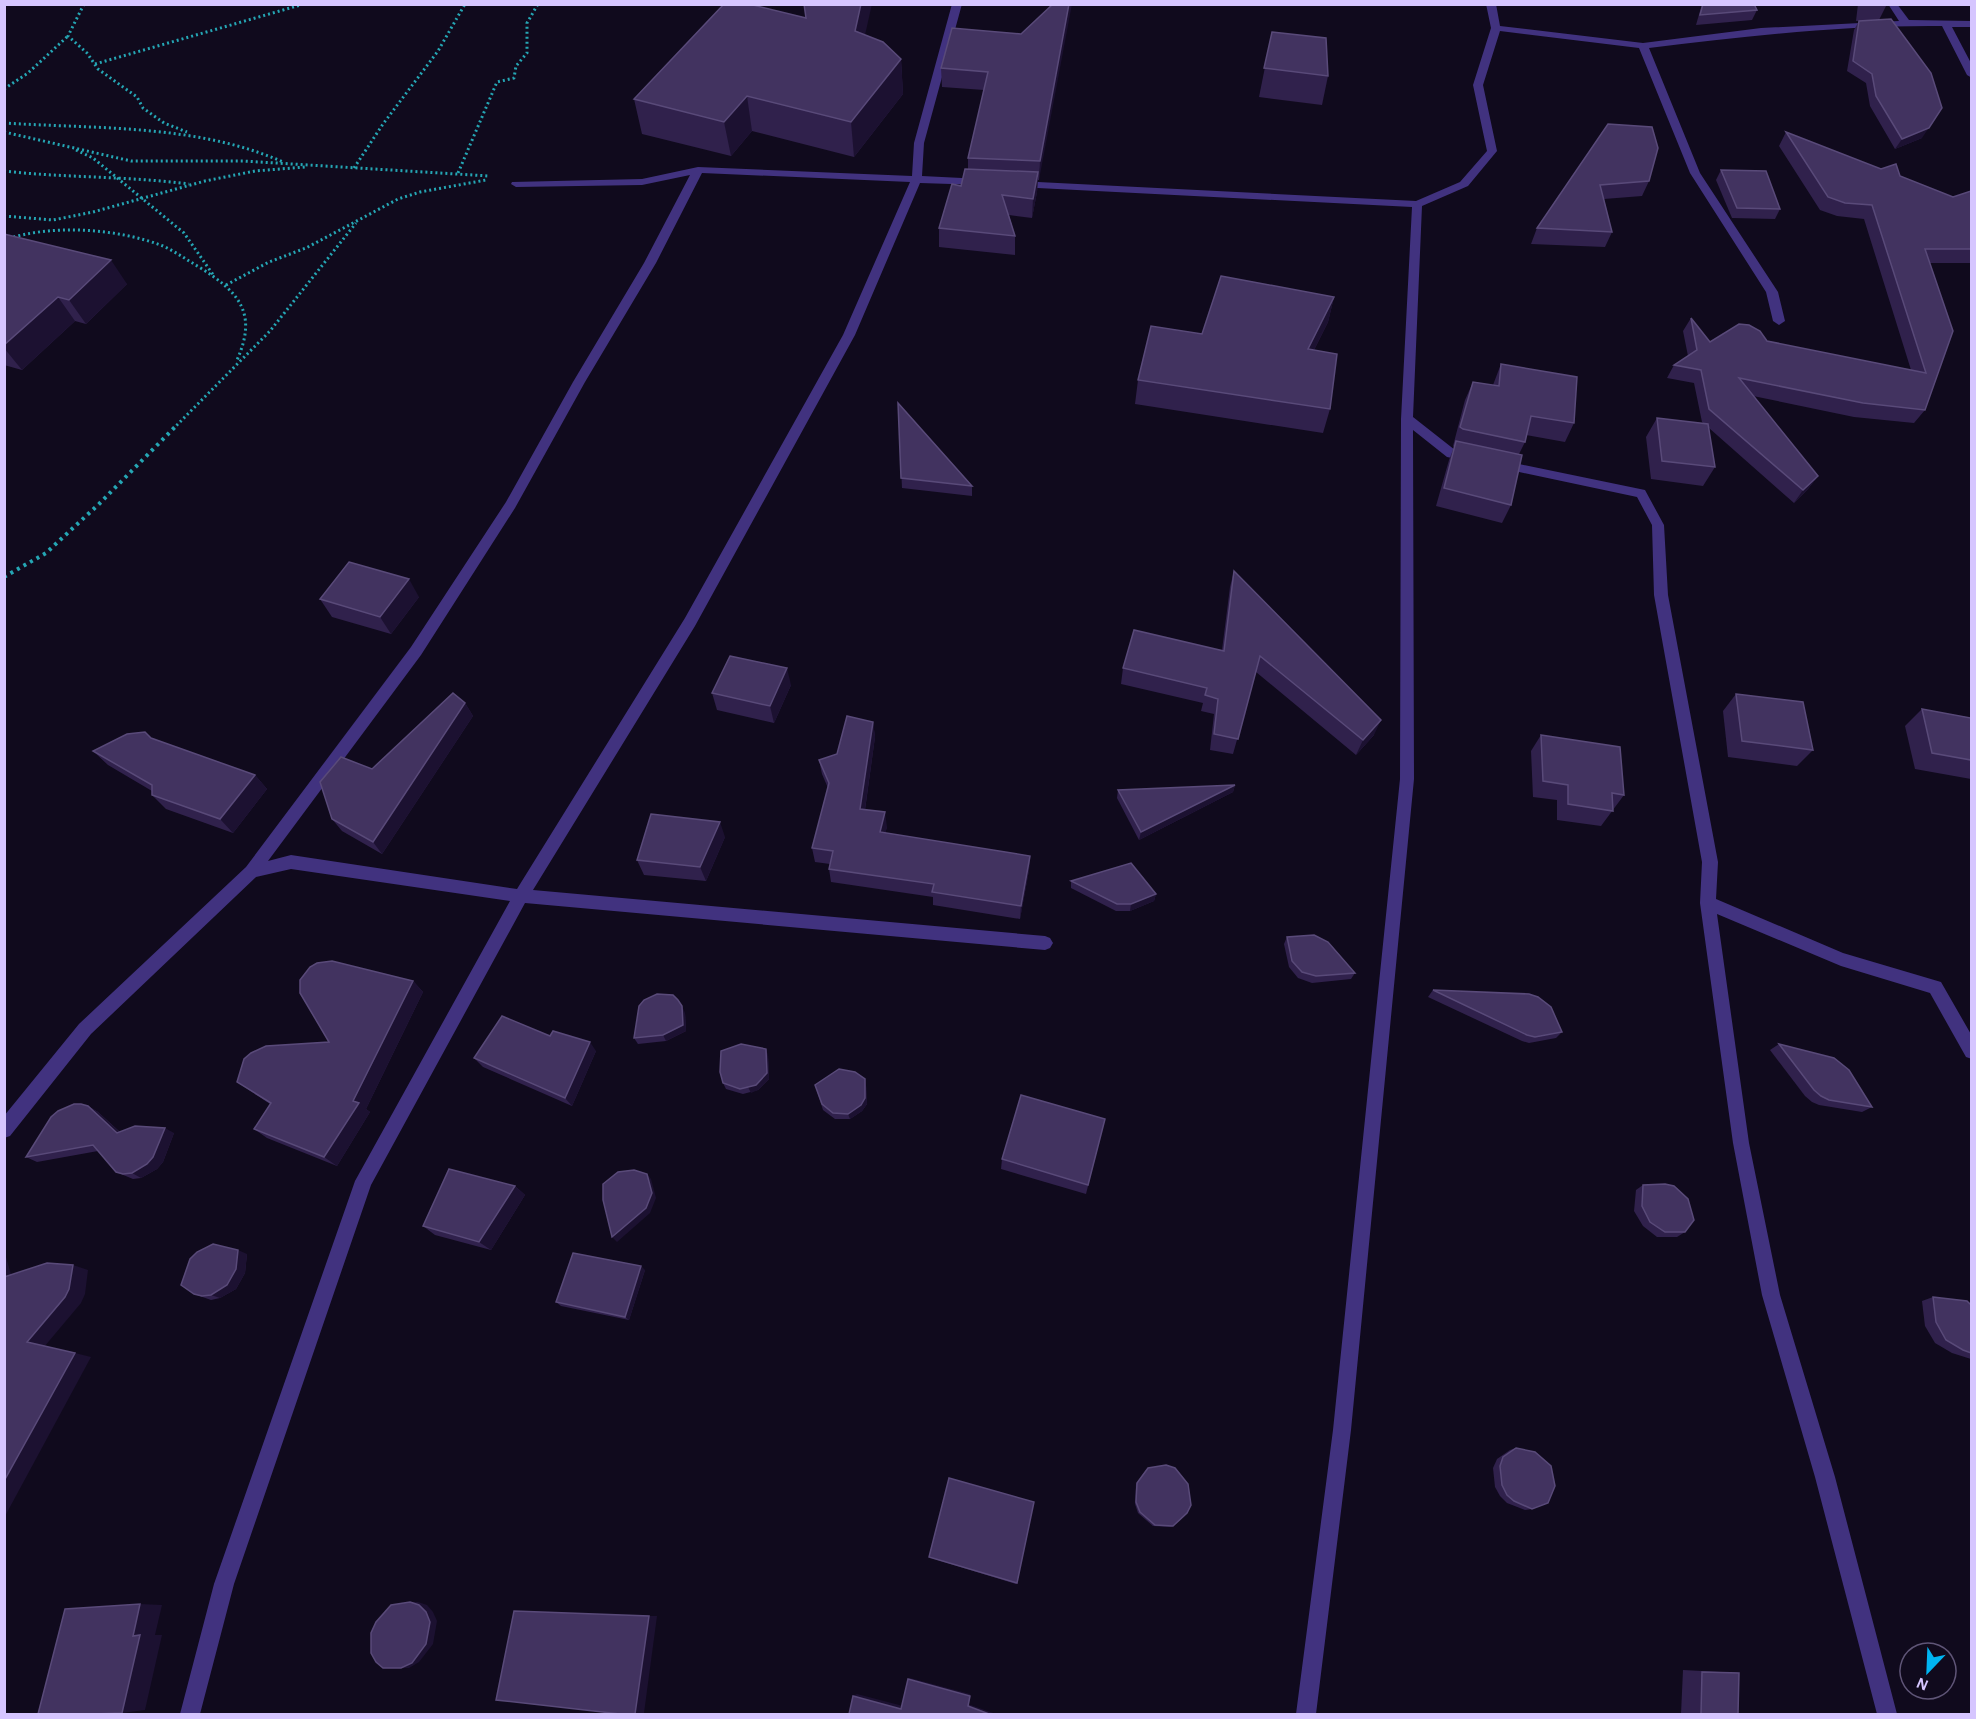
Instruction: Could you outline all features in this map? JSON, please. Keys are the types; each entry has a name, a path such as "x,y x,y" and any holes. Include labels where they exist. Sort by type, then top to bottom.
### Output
{"street":[{"path":"190,1714 224,1584 364,1181 521,896 690,622 843,345 917,178 919,143 957,4"},
{"path":"1001,183 1417,204 1464,184 1492,151 1478,85 1496,28 1491,4"},
{"path":"1892,4 1906,23"},
{"path":"1496,28 1643,46 1761,30 1906,23 1971,24"},
{"path":"1946,24 1971,75"},
{"path":"1643,46 1695,172 1772,292 1779,321"},
{"path":"4,1130 85,1029 251,872 416,651 511,505 579,382 650,263 698,170"},
{"path":"512,181 642,182 698,170 989,182"},
{"path":"1306,1714 1342,1430 1407,779 1407,419 1417,204"},
{"path":"1407,419 1451,454 1641,493 1658,525 1661,595 1710,862 1708,903 1741,1143 1771,1295 1825,1477 1887,1714"},
{"path":"251,872 291,862 521,896 1045,943"},
{"path":"1708,903 1841,959 1935,987 1971,1052"}],"path":[{"path":"4,89 28,73 68,36 84,4"},
{"path":"94,63 304,4"},
{"path":"354,168 383,124 438,51 465,4"},
{"path":"457,174 469,156 488,98 497,82 514,78 516,66 527,53 527,23 538,4"},
{"path":"68,36 94,63 137,97 143,108 164,123 194,134 259,150 286,163"},
{"path":"4,123 194,134"},
{"path":"4,132 131,160 286,163 457,174 512,181"},
{"path":"68,146 93,158 184,233 215,277"},
{"path":"4,216 53,220 255,171 318,165"},
{"path":"4,171 64,176 112,175 192,185"},
{"path":"226,285 269,262 306,248 357,223 389,204 420,192 512,181"},
{"path":"4,577 46,553 99,504 270,331 357,223"},
{"path":"4,240 16,235 46,231 80,231 160,246 215,277 226,285 238,299 246,316 246,335 236,364"}],"building":[{"path":"724,4 749,4 806,18 804,4 861,4 855,31 883,42 901,59 851,122 747,96 724,122 634,99"},
{"path":"1053,4 1069,4 1040,161 968,158 988,72 941,68 952,28 1021,34"},
{"path":"1703,4 1754,4 1757,10 1700,15"},
{"path":"1891,19 1931,73 1942,108 1929,128 1902,139 1876,96 1872,74 1853,61 1859,21"},
{"path":"1272,32 1326,38 1328,76 1264,68"},
{"path":"1608,124 1652,127 1658,148 1649,181 1600,185 1612,232 1537,228"},
{"path":"1786,132 1881,169 1896,164 1900,176 1953,197 1971,191 1971,249 1925,249 1953,331 1925,410 1863,403 1739,378 1818,476 1803,490 1709,409 1701,370 1674,365 1697,350 1691,318 1710,342 1739,324 1749,325 1760,331 1767,341 1926,373 1872,205 1845,203 1828,197"},
{"path":"965,169 1038,172 1033,199 1002,195 1015,236 939,228 952,184 961,186"},
{"path":"1721,170 1766,171 1780,209 1737,208"},
{"path":"4,234 111,260 69,300 58,297 4,345"},
{"path":"1221,276 1334,297 1308,349 1337,354 1330,409 1138,380 1151,326 1202,334"},
{"path":"1501,364 1577,377 1574,423 1531,416 1525,442 1460,427 1473,382 1499,386"},
{"path":"898,403 972,486 901,478"},
{"path":"1657,418 1708,424 1715,467 1662,461"},
{"path":"1456,441 1522,455 1511,505 1444,488"},
{"path":"349,562 409,579 380,617 320,599"},
{"path":"1234,571 1381,720 1363,740 1260,656 1238,739 1214,734 1218,699 1205,695 1207,688 1123,668 1134,630 1224,651"},
{"path":"730,656 787,668 770,706 712,693"},
{"path":"453,693 465,703 373,842 332,819 320,782 341,757 372,769"},
{"path":"1736,694 1803,702 1813,750 1742,741"},
{"path":"1922,709 1971,718 1971,760 1932,753"},
{"path":"847,716 873,722 860,809 885,812 880,832 1030,856 1021,906 932,892 934,884 829,869 833,851 812,848 829,783 819,760 837,754"},
{"path":"145,732 151,738 255,775 220,819 152,795 152,785 93,751 127,734"},
{"path":"1541,735 1620,747 1624,795 1612,793 1613,811 1568,804 1568,785 1543,781"},
{"path":"1235,785 1141,832 1118,790"},
{"path":"651,814 720,822 700,867 637,860"},
{"path":"1131,863 1156,894 1131,904 1117,904 1071,881"},
{"path":"1314,935 1328,942 1355,973 1316,976 1302,972 1292,961 1287,937"},
{"path":"332,961 413,981 353,1101 359,1103 324,1157 254,1129 271,1103 237,1082 244,1059 266,1046 329,1042 300,993 300,980 310,967 317,963"},
{"path":"1433,990 1529,994 1538,997 1551,1007 1562,1032 1535,1037 1527,1035"},
{"path":"657,994 673,995 678,1000 682,1006 683,1025 663,1035 634,1038 639,1006 644,1000"},
{"path":"502,1016 550,1036 553,1031 590,1042 565,1098 474,1058"},
{"path":"741,1044 766,1049 767,1073 756,1085 740,1089 723,1083 720,1072 721,1051"},
{"path":"1779,1044 1834,1058 1849,1070 1872,1107 1829,1100 1821,1096"},
{"path":"839,1069 855,1072 865,1079 865,1098 861,1105 848,1114 833,1113 822,1104 815,1085"},
{"path":"1021,1095 1105,1119 1088,1185 1002,1159"},
{"path":"74,1104 88,1106 117,1133 135,1126 165,1128 153,1157 147,1164 132,1173 123,1174 116,1172 93,1145 26,1157 51,1117"},
{"path":"449,1169 515,1186 479,1242 423,1226"},
{"path":"634,1170 647,1174 652,1193 646,1208 612,1237 603,1200 603,1184 618,1172"},
{"path":"1643,1185 1674,1186 1688,1199 1694,1220 1685,1232 1665,1232 1650,1222 1642,1206"},
{"path":"213,1244 238,1250 236,1269 227,1285 211,1295 194,1294 181,1285 190,1259 197,1252"},
{"path":"573,1253 641,1266 625,1317 556,1302"},
{"path":"47,1263 73,1265 69,1289 65,1297 27,1342 75,1353 4,1481 4,1277"},
{"path":"1933,1297 1967,1301 1971,1305 1971,1353 1946,1340 1936,1322"},
{"path":"1516,1448 1535,1452 1551,1466 1555,1486 1548,1503 1532,1509 1514,1501 1507,1495 1502,1485 1500,1466 1503,1457"},
{"path":"1166,1465 1175,1468 1188,1484 1191,1505 1187,1513 1173,1526 1155,1525 1140,1512 1136,1502 1137,1483 1148,1468"},
{"path":"949,1478 1034,1502 1017,1583 929,1557"},
{"path":"410,1602 419,1605 426,1612 430,1622 426,1644 412,1663 401,1668 383,1668 371,1653 371,1633 376,1622 391,1605"},
{"path":"140,1604 133,1636 140,1635 122,1713 38,1714 65,1609"},
{"path":"514,1611 649,1616 635,1714 496,1700"},
{"path":"1702,1672 1739,1673 1738,1714 1701,1714"},
{"path":"908,1679 970,1696 968,1706 989,1714 849,1714 853,1696 901,1709"}]}
